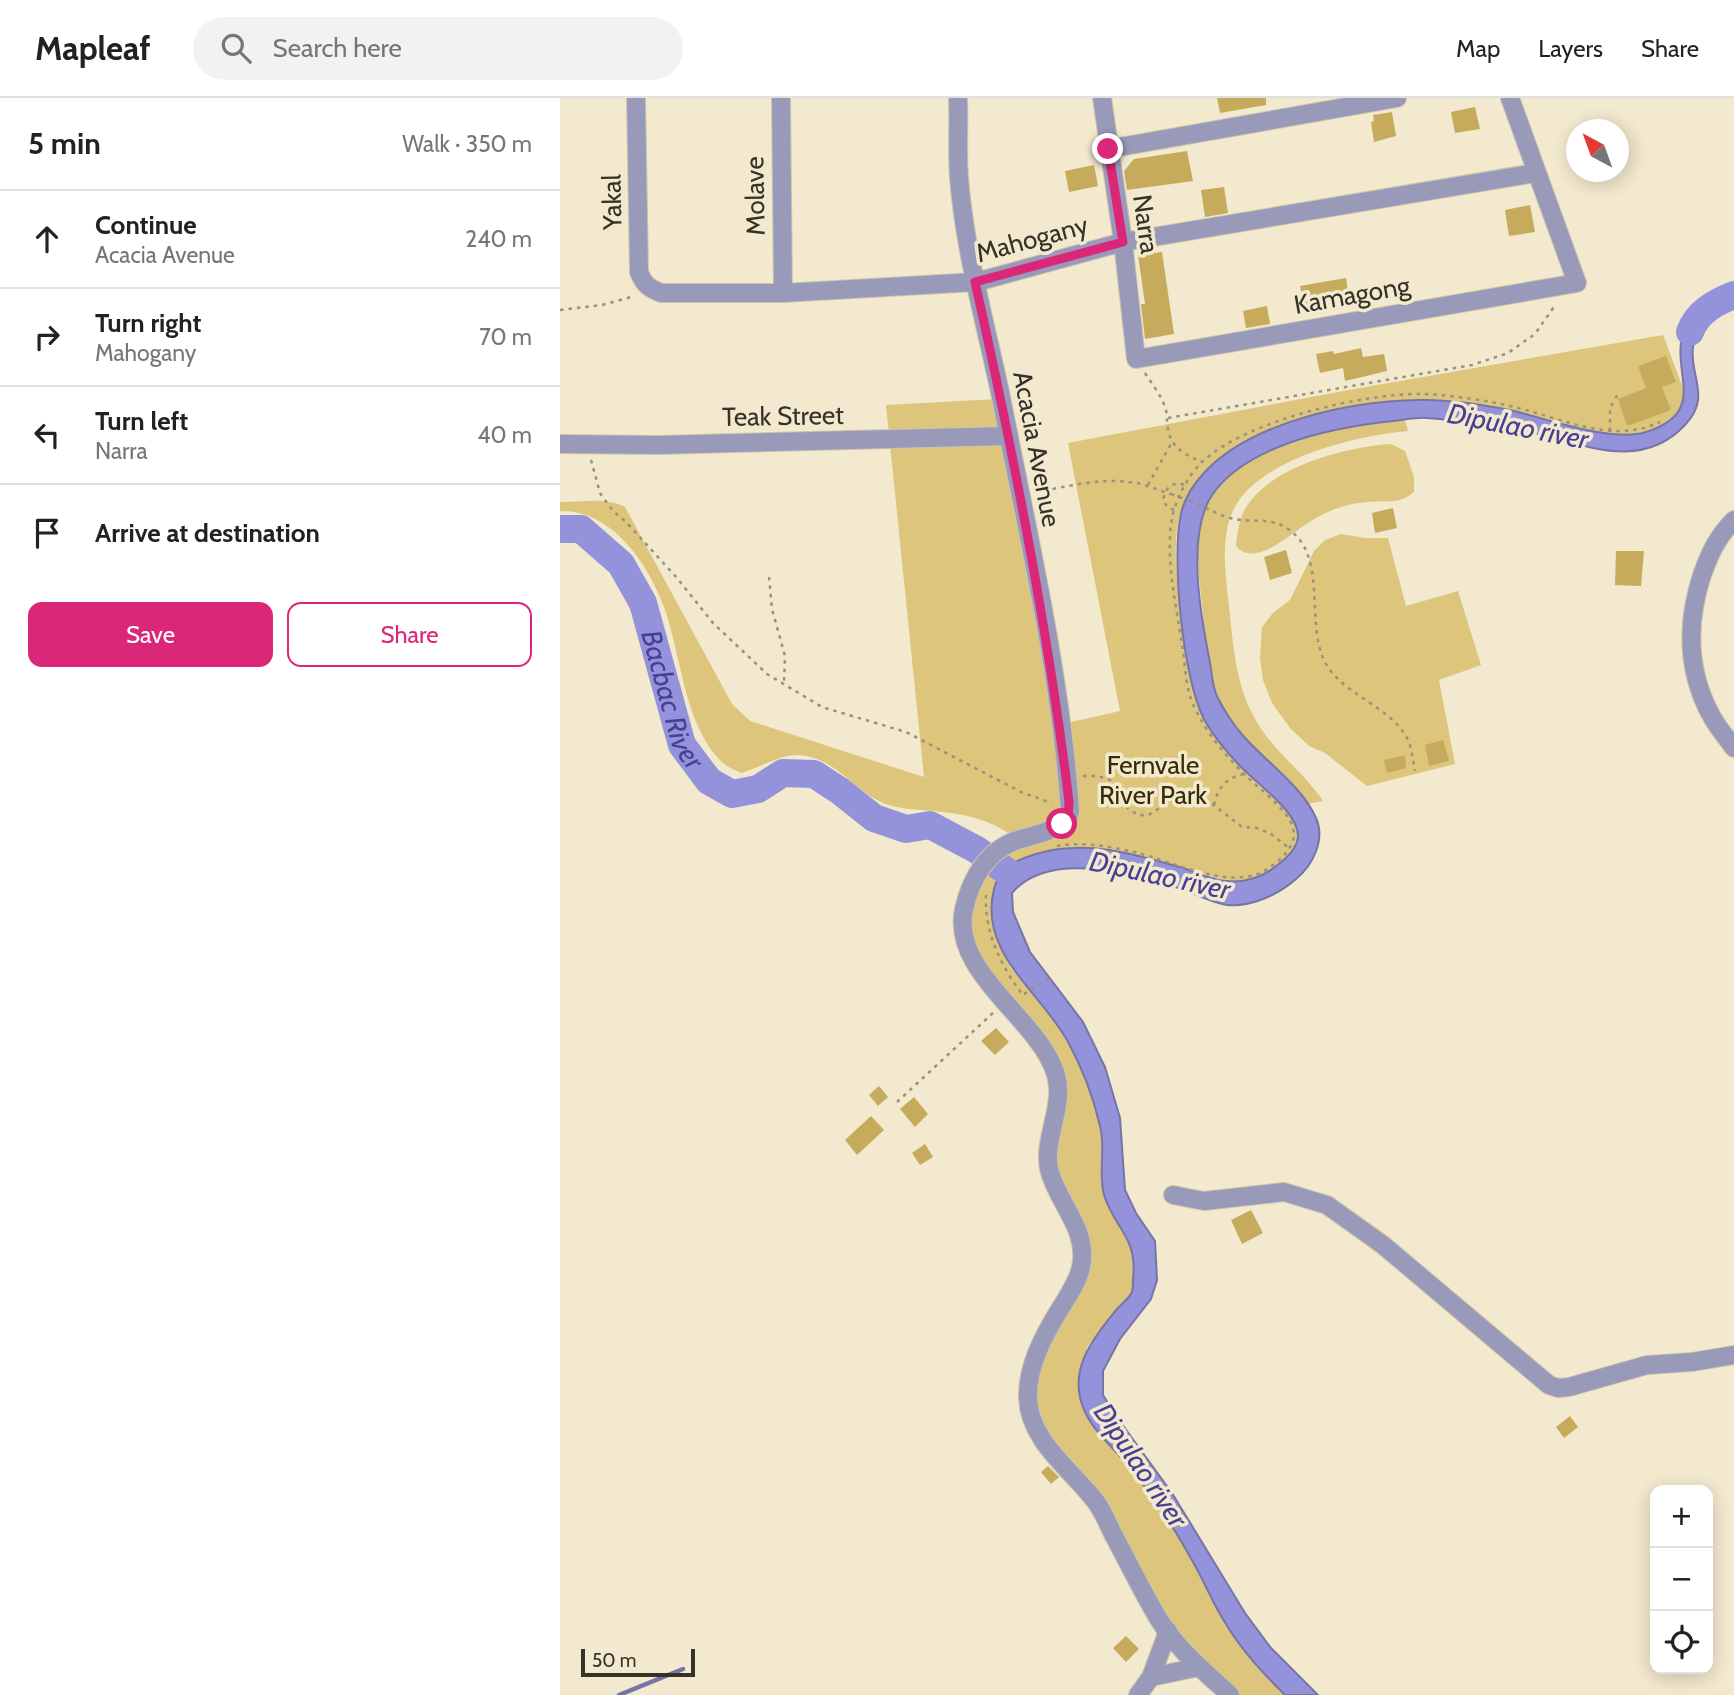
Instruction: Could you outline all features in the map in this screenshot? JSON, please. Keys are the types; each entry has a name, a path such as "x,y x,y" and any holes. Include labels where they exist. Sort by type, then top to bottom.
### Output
{"street":[{"name":"Yakal","path":"636,98 639,272 643,283 655,291"},
{"name":"Molave","path":"780,98 783,293"},
{"name":"Acacia Avenue","path":"958,98 959,178 975,282 1046,632 1069,806"},
{"name":"Narra","path":"1102,98 1123,242 1136,359"},
{"path":"1108,149 1397,98"},
{"path":"1510,98 1570,284"},
{"name":"Mahogany","path":"655,291 783,293 975,282 1123,242 1535,173"},
{"name":"Kamagong","path":"1136,359 1570,284"},
{"name":"Teak Street","path":"560,444 658,445 1008,436"},
{"path":"1734,520 1712,546 1697,589 1689,634 1693,669 1712,717 1734,748"},
{"path":"1069,806 1068,818 1052,830 1018,839 996,852 979,870 963,912 964,935 982,975 1044,1048 1057,1076 1057,1110 1050,1139 1049,1166 1057,1191 1073,1218 1082,1246 1081,1268 1073,1289 1046,1332 1033,1365 1028,1398 1036,1431 1097,1503 1159,1620 1199,1667 1230,1695"},
{"path":"1173,1195 1203,1201 1284,1192 1327,1205 1383,1245 1549,1385 1558,1388 1647,1365 1692,1362 1734,1354"},
{"path":"1138,1695 1151,1678 1168,1631"},
{"path":"1151,1678 1199,1667"}],"path":[{"path":"1168,418 1472,365 1508,353 1535,334 1570,284"},
{"path":"560,310 621,302 655,291"},
{"path":"1136,359 1160,396 1168,418 1167,428 1172,442 1188,456 1203,462"},
{"path":"1610,431 1610,408 1619,392"},
{"path":"1056,846 1095,846 1134,852 1221,877 1242,878 1262,872 1283,857 1290,848 1294,837 1293,828 1285,813 1222,750 1203,723 1190,696 1171,570 1170,540 1178,497 1203,462 1245,435 1310,412 1373,399 1421,394 1512,406 1592,429 1632,431 1660,422"},
{"path":"1148,486 1172,442"},
{"path":"587,444 600,493 613,511 677,578 713,623 767,674 822,707 906,732 1023,793 1069,806"},
{"path":"1019,495 1103,482 1128,481 1209,508 1231,519 1271,520 1292,531 1301,540 1312,569 1322,656 1335,677 1402,730 1410,744 1415,771"},
{"path":"1174,510 1167,507 1163,500 1165,492 1170,485 1177,482 1185,485"},
{"path":"769,577 772,609 785,656 784,684"},
{"path":"1214,805 1217,792 1223,784 1231,777 1244,774"},
{"path":"1066,775 1098,776 1113,781 1124,806 1136,815 1147,817 1174,799 1214,805 1242,827 1257,828 1271,834 1290,848"},
{"path":"988,887 986,915 992,940 1004,968 1023,995 1052,976"},
{"path":"897,1102 1005,1002"}],"green space":[{"name":"Fernvale River Park","path":"1663,335 1686,396 1671,417 1652,429 1629,434 1604,433 1494,407 1401,400 1349,407 1297,420 1250,439 1222,458 1209,469 1188,496 1178,525 1178,591 1191,680 1201,712 1218,740 1291,817 1297,830 1293,850 1267,872 1242,880 1218,878 1145,858 1091,848 1047,851 1007,866 1010,967 1064,1034 1085,1077 1102,1133 1101,1178 1116,1220 1131,1245 1134,1267 1132,1292 1087,1347 1102,1437 1156,1502 1193,1561 1225,1623 1251,1660 1285,1695 1230,1695 1168,1631 1097,1503 1055,1455 1028,1398 1081,1268 1049,1166 1057,1076 964,935 970,889 1017,839 1000,828 973,817 900,808 883,803 865,793 830,765 809,757 783,757 741,773 724,764 709,747 699,729 691,709 664,607 638,557 612,529 579,513 560,511 560,502 602,501 625,507 732,704 750,721 924,777 886,405 998,399 1058,725 1120,711 1068,443"},
{"name":"Fernvale River Park","path":"1405,420 1408,431 1335,445 1283,465 1261,478 1244,494 1228,524 1225,571 1241,686 1251,711 1266,736 1323,801 1307,804 1233,725 1216,694 1208,661 1199,575 1198,544 1201,524 1212,497 1231,475 1256,457 1284,444 1315,435"},
{"path":"1391,444 1405,451 1414,477 1414,492 1408,496 1398,500 1361,503 1334,509 1265,551 1244,552 1236,546 1245,509 1272,481 1290,470 1332,455"},
{"path":"1341,534 1388,538 1406,606 1458,591 1481,665 1439,680 1455,764 1367,786 1325,753 1309,746 1290,728 1272,703 1263,680 1260,658 1262,627 1273,613 1290,600 1314,551 1325,540"}],"water":[{"path":"1712,304 1694,341 1693,358 1698,396 1693,415 1668,440 1649,448 1610,451 1504,427 1419,418 1312,435 1264,453 1233,473 1209,500 1202,517 1197,558 1200,602 1213,684 1222,705 1241,733 1309,805 1319,826 1318,844 1312,860 1302,874 1281,890 1255,902 1236,905 1215,902 1140,877 1093,869 1069,868 1047,872 1028,880 1012,893 1013,912 1030,952 1083,1022 1105,1067 1120,1118 1125,1190 1136,1213 1155,1241 1157,1280 1151,1299 1120,1339 1103,1371 1103,1395 1172,1493 1245,1613 1271,1648 1318,1695 1285,1695 1239,1643 1162,1510 1129,1466 1099,1434 1085,1412 1078,1383 1080,1370 1084,1357 1099,1332 1132,1292 1132,1253 1104,1195 1102,1134 1086,1082 1067,1040 1003,952 991,912 994,889 1000,875 1016,862 1054,850 1091,848 1128,853 1216,879 1235,881 1249,880 1268,872 1295,847 1298,835 1291,816 1246,772 1216,737 1204,719 1190,676 1178,588 1178,534 1181,514 1196,483 1223,456 1274,428 1303,418 1332,410 1391,401 1464,402 1510,410 1597,432 1632,435 1646,432 1668,422 1679,410 1683,396 1680,349 1684,333 1696,315"}],"building":[{"path":"1217,98 1266,98 1266,105 1220,113"},
{"path":"1475,107 1480,129 1455,133 1451,112"},
{"path":"1392,112 1396,136 1374,142 1371,122 1374,121 1373,115"},
{"path":"1187,151 1193,181 1127,190 1124,171 1134,159"},
{"path":"1094,165 1098,186 1069,192 1065,171"},
{"path":"1224,187 1228,213 1205,217 1201,190"},
{"path":"1530,205 1535,232 1509,236 1505,210"},
{"path":"1162,252 1174,334 1145,339 1141,304 1145,304 1138,255"},
{"path":"1346,278 1350,306 1305,314 1300,286"},
{"path":"1267,306 1270,324 1246,328 1243,311"},
{"path":"1361,348 1363,357 1384,354 1387,371 1345,381 1343,368 1320,373 1316,354 1333,351 1334,354"},
{"path":"1666,356 1676,382 1662,387 1671,410 1627,426 1618,399 1646,388 1638,366"},
{"path":"1393,508 1397,528 1375,533 1372,513"},
{"path":"1286,550 1292,573 1270,580 1264,557"},
{"path":"1616,551 1644,551 1641,586 1615,585"},
{"path":"1443,740 1449,761 1429,766 1425,745"},
{"path":"1405,755 1406,768 1387,773 1384,760"},
{"path":"996,1028 1009,1042 995,1055 981,1041"},
{"path":"879,1086 888,1097 878,1106 869,1095"},
{"path":"914,1097 928,1114 915,1127 900,1109"},
{"path":"871,1116 884,1130 857,1155 845,1140"},
{"path":"925,1144 933,1157 920,1165 912,1153"},
{"path":"1251,1210 1263,1233 1242,1244 1231,1220"},
{"path":"1570,1416 1578,1427 1564,1438 1556,1427"},
{"path":"1048,1466 1059,1477 1051,1484 1041,1472"},
{"path":"1126,1636 1139,1649 1126,1662 1113,1648"}],"waterway":[{"name":"Dipulao river","path":"1690,332 1702,313 1734,295"},
{"name":"Bacbac River","path":"560,529 581,529 621,564 643,603 682,745 709,781 732,794 758,789 783,773 814,774 874,818 906,829 930,825 977,850 1010,874"},
{"path":"619,1695 683,1669"}],"route":[{"path":"1062,824 1070,811 1046,632 1002,402 975,282 1123,242 1108,149"}]}
